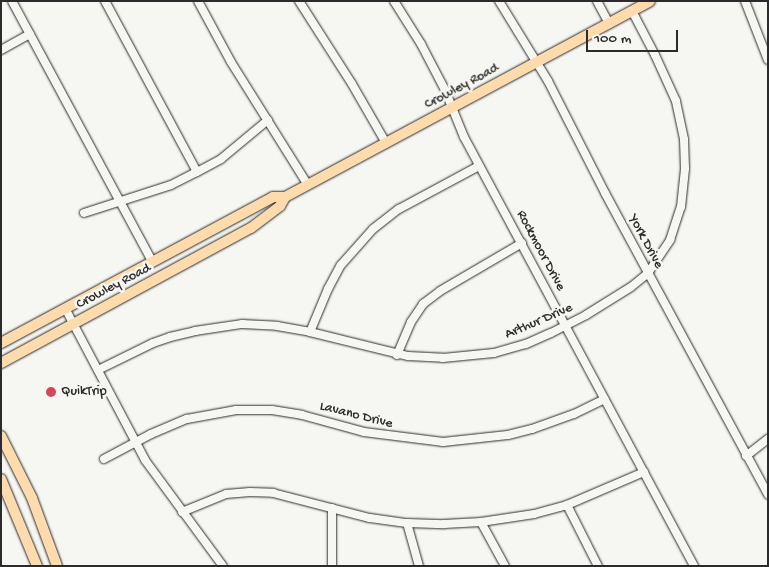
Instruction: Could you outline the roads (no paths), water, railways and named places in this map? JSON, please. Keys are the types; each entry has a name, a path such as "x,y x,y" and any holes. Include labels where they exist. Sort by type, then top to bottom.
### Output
{"main road":[{"name":"Crowley Road","path":"1,343 273,197 285,197 386,144 650,1"},
{"name":"Crowley Road","path":"1,364 251,228 280,206 285,197"},
{"path":"1,436 39,517 57,566"},
{"path":"1,479 37,566"},
{"path":"21,524 39,517"}],"street":[{"path":"12,1 152,261"},
{"path":"105,1 197,172"},
{"path":"198,1 308,185"},
{"path":"299,1 352,84 386,144"},
{"name":"Rockmoor Drive","path":"394,1 421,44 445,90 479,166 694,566"},
{"name":"York Drive","path":"499,1 548,81 648,273 768,495"},
{"path":"597,1 609,24"},
{"path":"745,1 768,60"},
{"name":"Arthur Drive","path":"98,370 153,343 205,329 242,324 277,326 310,332 397,355 443,358 494,353 526,344 566,325 631,287 648,273 670,240 684,190 685,151 680,120 669,83 632,11"},
{"path":"1,50 30,34"},
{"path":"84,213 171,185 197,172 222,159 268,120"},
{"path":"310,332 328,289 341,265 373,229 399,209 479,166"},
{"path":"397,355 411,322 423,304 440,291 522,243"},
{"path":"65,308 135,443 182,512 223,566"},
{"name":"Lavano Drive","path":"104,459 174,424 196,417 236,410 272,410 392,438 429,442 460,441 508,435 532,429 574,414 605,399"},
{"path":"746,456 768,439"},
{"path":"182,512 226,494 250,492 273,493 370,518 408,523 481,522 534,514 566,505 644,472"},
{"path":"566,505 598,566"},
{"path":"332,508 332,566"},
{"path":"481,522 505,566"},
{"path":"408,523 419,566"}],"place":[{"name":"QuikTrip","path":"51,392"}]}
